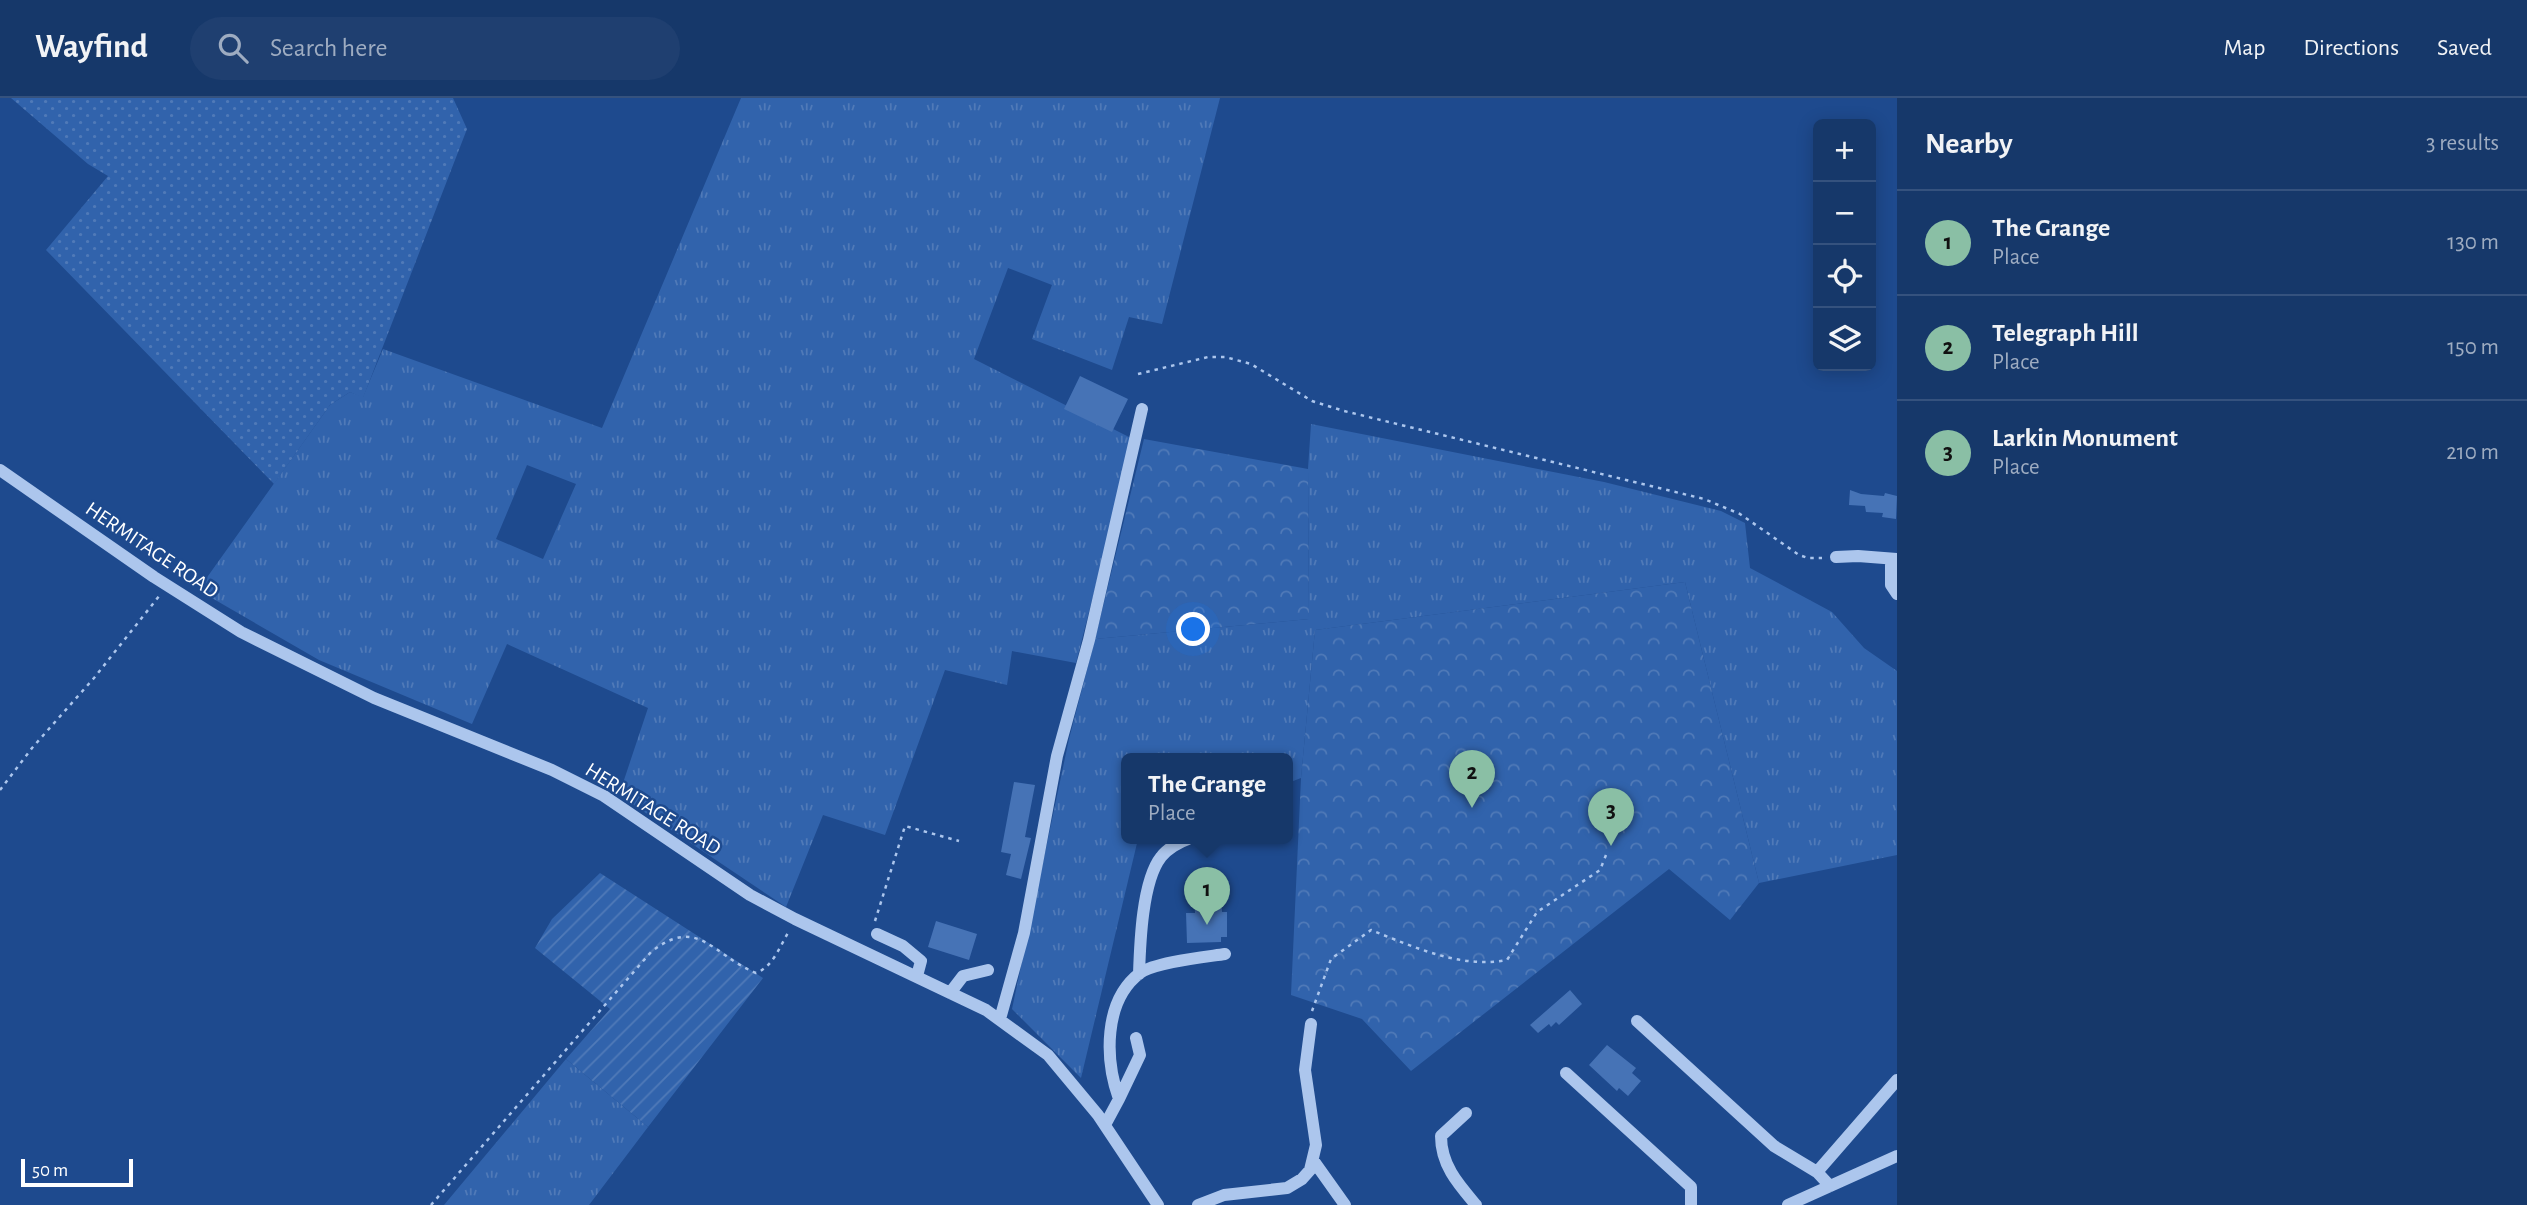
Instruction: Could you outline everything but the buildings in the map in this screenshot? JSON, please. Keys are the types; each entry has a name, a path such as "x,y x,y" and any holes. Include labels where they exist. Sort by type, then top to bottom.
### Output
{"street":[{"path":"1000,1019 1024,933 1057,757 1089,640 1142,409"},
{"name":"HERMITAGE ROAD","path":"0,470 167,586 241,632 374,698 552,770 604,796 750,895 1000,1019 1048,1055 1105,1125 1158,1205"},
{"path":"1836,557 1894,559 1891,585 1897,594"},
{"path":"1139,974 1140,932 1152,878 1161,857 1177,844"},
{"path":"877,934 902,946 920,961 917,976"},
{"path":"1119,1098 1111,1071 1111,1032 1114,1012 1125,988 1139,974 1160,966 1225,954"},
{"path":"950,993 963,976 988,970"},
{"path":"1637,1021 1774,1146 1817,1172 1830,1186"},
{"path":"1198,1205 1224,1195 1287,1188 1305,1175 1313,1160 1316,1141 1306,1070 1311,1024"},
{"path":"1105,1125 1140,1055 1136,1038"},
{"path":"1566,1073 1691,1186 1691,1205"},
{"path":"1817,1172 1897,1080"},
{"path":"1466,1113 1441,1136 1441,1146 1454,1178 1475,1203"},
{"path":"1788,1205 1897,1156"},
{"path":"1313,1160 1345,1205"}],"path":[{"path":"1138,374 1208,357 1241,361 1256,367 1312,401 1353,414 1704,499 1740,514 1799,555 1812,558 1836,557"},
{"path":"0,790 167,586"},
{"path":"877,934 875,923 905,827 958,841"},
{"path":"1311,1024 1312,1008 1331,959 1371,930 1432,954 1488,964 1507,960 1537,912 1600,870 1606,855"},
{"path":"431,1205 651,952 665,941 677,936 699,938 756,973 771,962 795,919"}],"green space":[{"path":"11,98 453,98 467,129 363,398 350,392 330,405 274,484 46,250 108,176 88,164"},
{"path":"741,98 1220,98 1162,324 1129,317 1112,370 1032,339 1052,285 1008,268 974,359 1133,439 1076,663 1012,651 1007,685 945,670 885,835 823,815 786,907 619,795 648,708 507,644 472,724 319,660 198,590 330,405 350,392 363,397 383,349 602,428","holes":["527,465 576,484 543,559 496,539"]},
{"path":"1311,424 1604,482 1721,511 1745,523 1750,568 1832,612 1864,648 1897,671 1897,855 1759,883 1685,582 1315,630 1301,778 1293,781 1293,753 1121,753 1121,844 1137,844 1081,1078 1012,1009 1069,739 1095,639 1309,619 1308,469"},
{"path":"1144,439 1308,469 1309,619 1095,639"},
{"path":"1685,582 1759,883 1730,920 1669,869 1411,1071 1362,1019 1291,995 1301,778 1315,630"},
{"path":"600,873 763,978 648,1127 566,1059 610,1009 535,948 552,919"},
{"path":"566,1059 648,1127 589,1205 444,1205"}],"place":[{"name":"Telegraph Hill","path":"1472,808"},
{"name":"Larkin Monument","path":"1611,846"},
{"name":"The Grange","path":"1207,925"}]}
